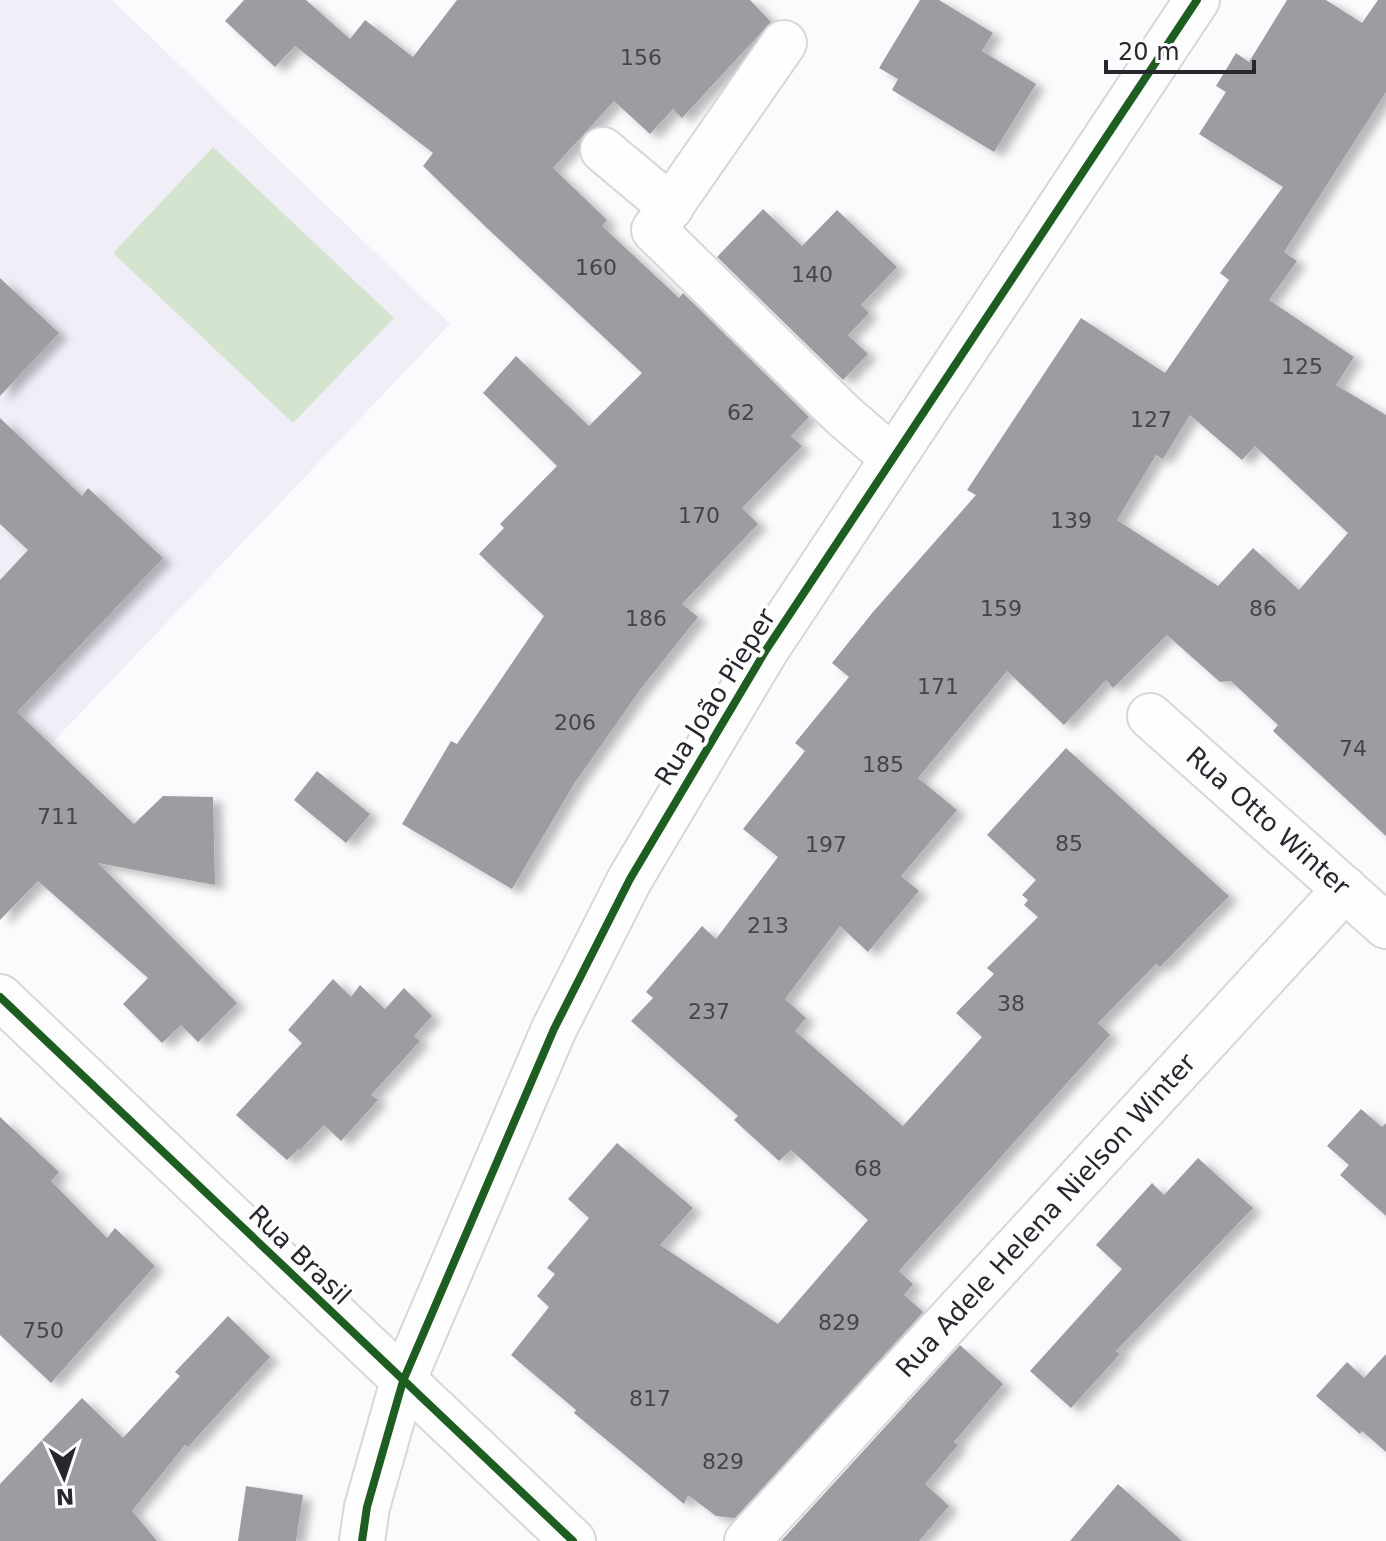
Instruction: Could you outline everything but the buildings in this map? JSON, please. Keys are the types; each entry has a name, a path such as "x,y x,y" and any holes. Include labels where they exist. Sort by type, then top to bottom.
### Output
{"street":[{"name":"Rua João Pieper","path":"362,1541 367,1507 403,1381 554,1029 630,879 766,650 1197,0"},
{"path":"784,43 654,230 844,416 893,458"},
{"path":"603,150 671,207"},
{"name":"Rua Otto Winter","path":"1150,716 1386,926"},
{"name":"Rua Adele Helena Nielson Winter","path":"747,1541 1345,889"},
{"name":"Rua Brasil","path":"0,997 573,1541"}],"shaded area":[{"path":"0,0 112,0 450,324 0,798"}],"green space":[{"path":"213,147 394,318 293,423 113,253"}],"cycle path":[{"path":"362,1541 367,1507 403,1381 554,1029 630,879 766,650 1197,0"},
{"path":"0,997 573,1541"}]}
